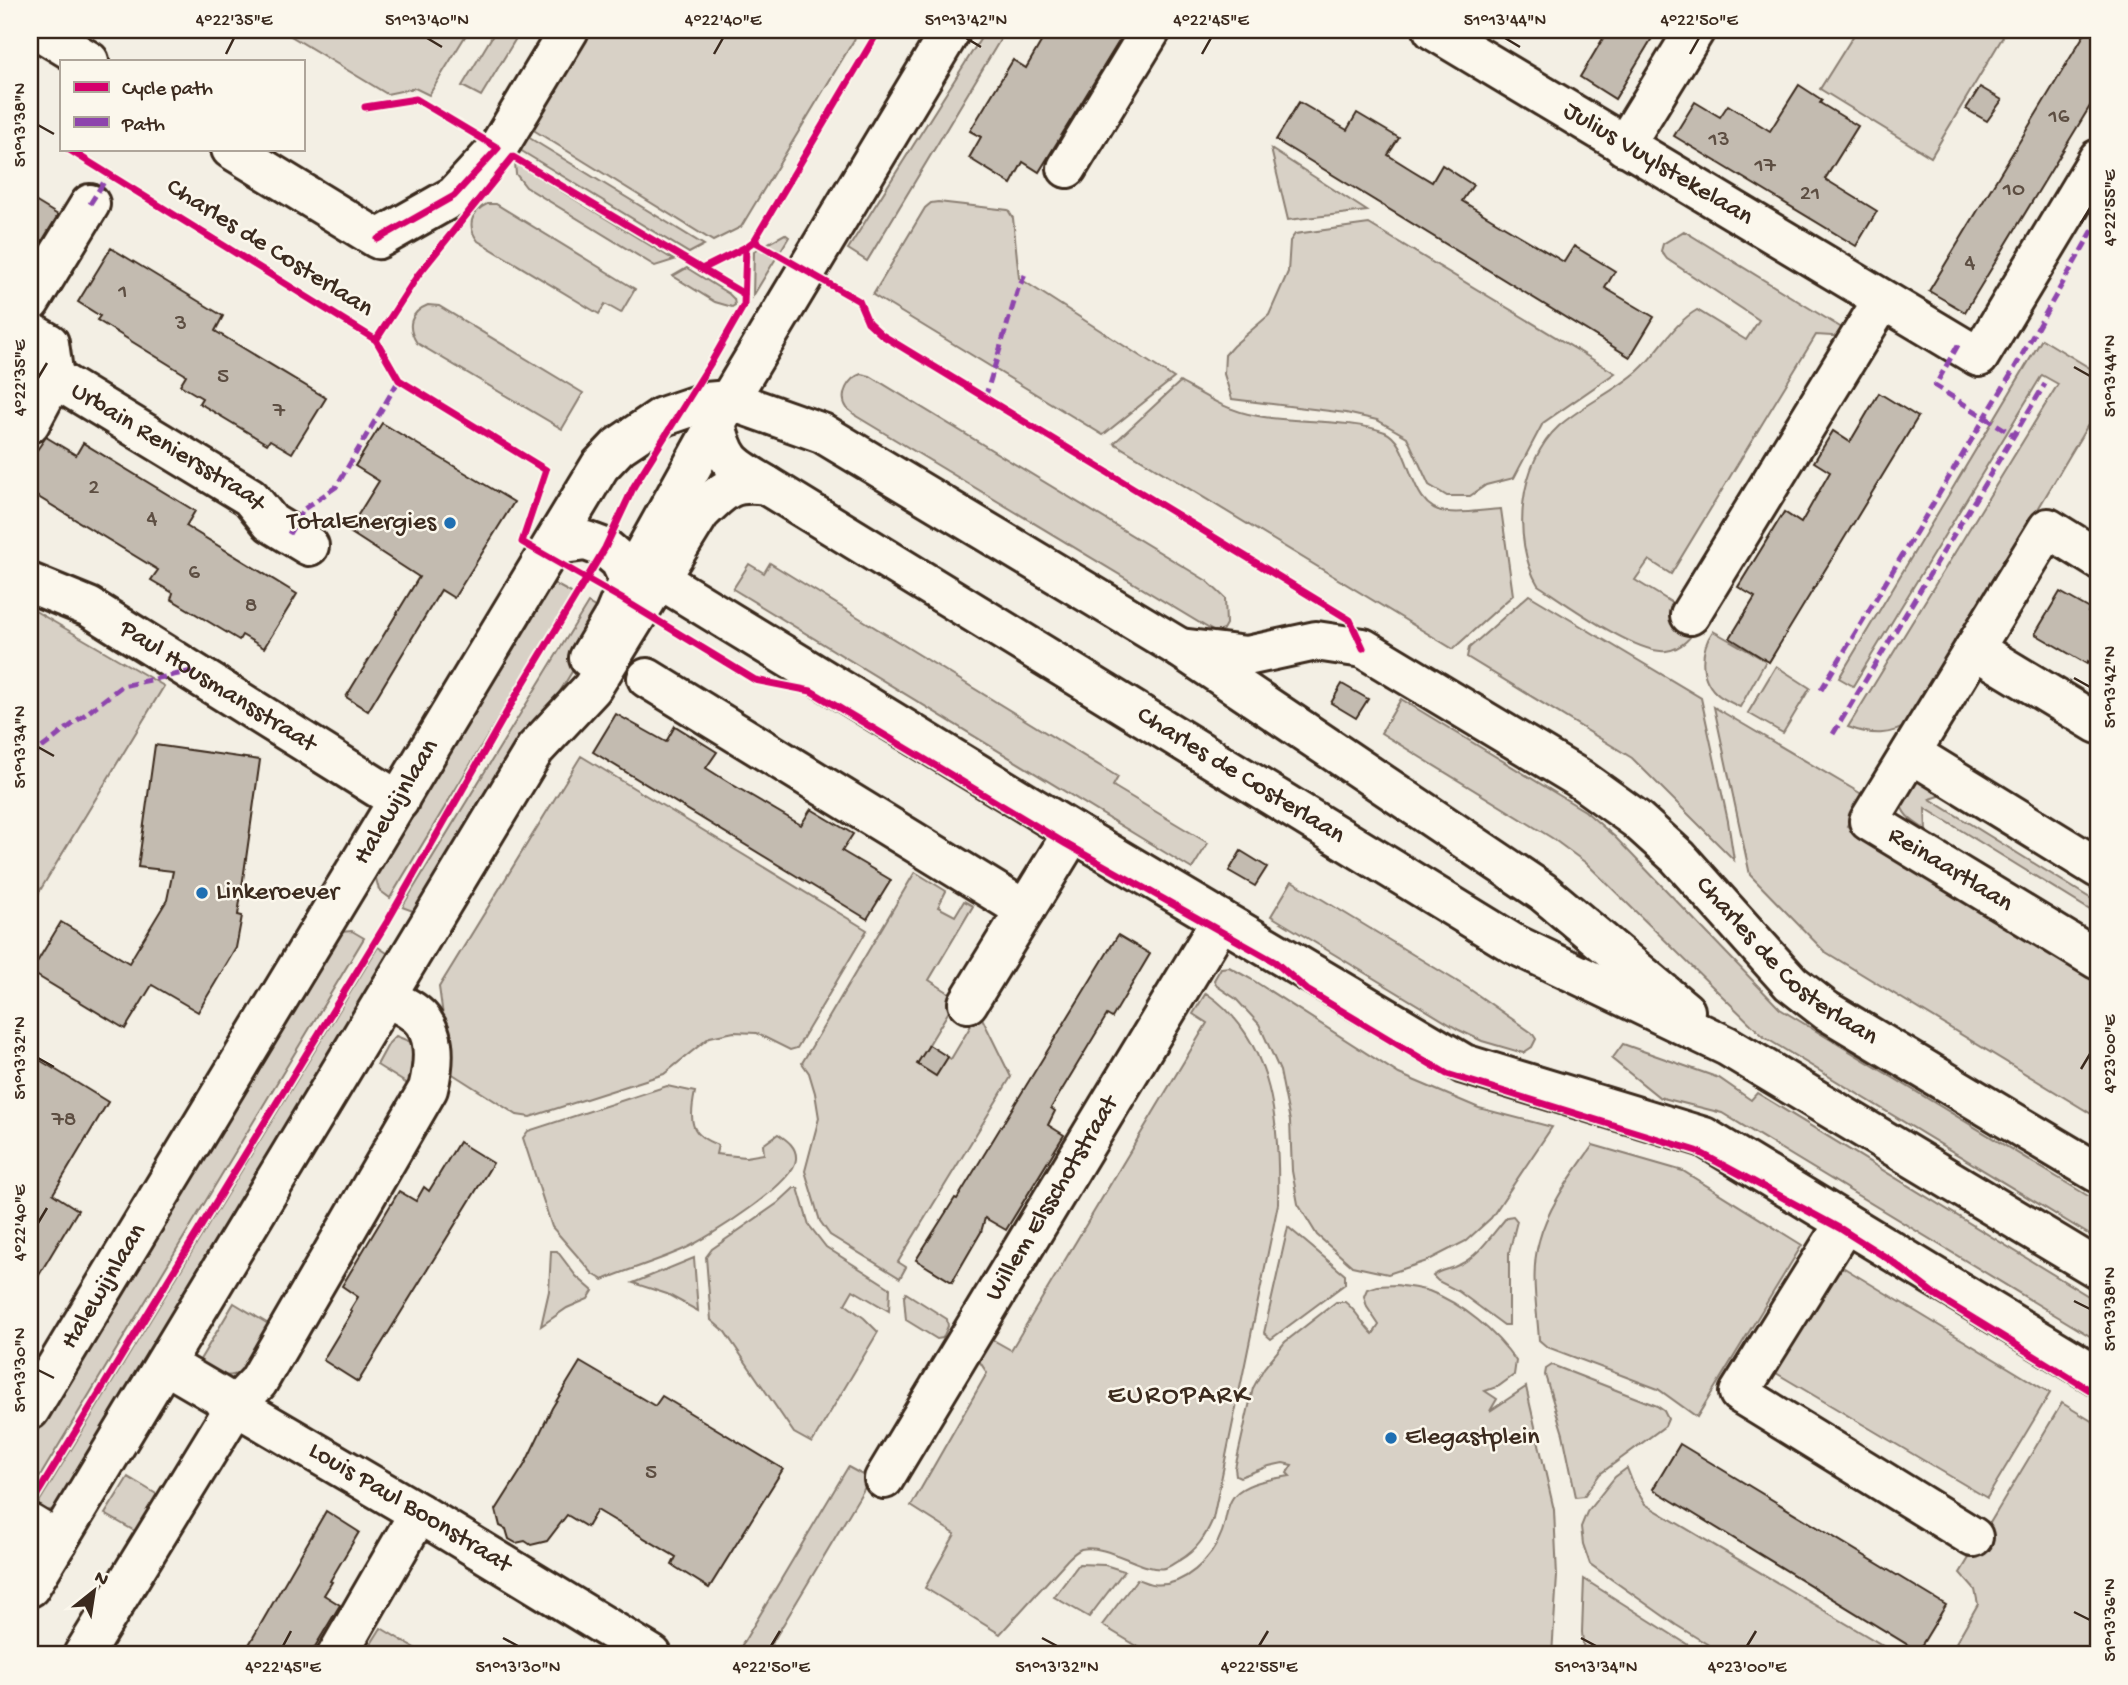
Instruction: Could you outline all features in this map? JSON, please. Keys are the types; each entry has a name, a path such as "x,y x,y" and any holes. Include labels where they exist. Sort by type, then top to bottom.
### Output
{"street":[{"path":"38,30 87,60"},
{"path":"233,150 377,239 454,196 472,177 498,148 569,30"},
{"path":"30,1587 44,1533 165,1364 535,749 592,688 722,412 951,30"},
{"path":"1067,168 1152,30"},
{"name":"Julius Vuylstekelaan","path":"1433,30 1979,357 2098,159"},
{"path":"1624,146 1695,30"},
{"path":"30,302 90,204"},
{"path":"1690,615 1882,301"},
{"path":"30,332 49,343 54,377 31,415"},
{"name":"Urbain Reniersstraat","path":"54,377 250,497 271,523 309,546"},
{"name":"Halewijnlaan","path":"30,1410 600,466 619,446 662,417 706,402 722,412"},
{"name":"Charles de Costerlaan","path":"1727,1046 1543,892 1181,648 822,433 722,412 722,450 732,465 1514,944 1727,1046 2098,1269"},
{"path":"644,579 722,491 745,482 766,485"},
{"name":"Reinaartlaan","path":"2098,559 2048,528 1869,821 2098,960"},
{"path":"546,556 563,544 586,541 605,548 644,579 1464,1064 1704,1137 2098,1376"},
{"name":"Paul Housmansstraat","path":"30,583 89,607 399,801"},
{"name":"Charles de Costerlaan","path":"1181,648 1247,656 1316,641 1363,648 1579,779 1636,819 1678,857 1791,983 1827,1011 2098,1173"},
{"path":"1974,649 2098,724"},
{"path":"647,678 1025,910"},
{"path":"1911,753 2098,868"},
{"path":"968,1003 1073,832"},
{"name":"Willem Elsschotstraat","path":"884,1479 1221,920"},
{"path":"83,1655 236,1405 258,1382 428,1089 433,1072 432,1048 425,1023 415,1013 387,997"},
{"path":"1845,1223 1739,1393 1973,1537"},
{"name":"Louis Paul Boonstraat","path":"165,1364 419,1513 652,1655"},
{"path":"337,1655 419,1513"}],"shaded area":[{"path":"281,30 469,30 429,95 415,88 387,94"},
{"path":"496,30 521,30 481,96 462,86"},
{"path":"585,30 860,30 741,227 713,241 527,126"},
{"path":"986,30 1006,30 867,261 848,249"},
{"path":"1857,30 2007,30 1931,157 1820,89"},
{"path":"523,134 704,245 689,253 515,147"},
{"path":"1271,149 1367,211 1288,220"},
{"path":"515,163 674,260 655,266 526,187 516,174"},
{"path":"938,202 1008,210 1013,218 1019,278 1174,378 1103,435 873,295 925,208"},
{"path":"487,204 496,204 635,289 621,313 605,304 599,314 478,241 472,230 472,220 477,211"},
{"path":"1369,224 1615,373 1543,423 1514,478 1486,485 1470,496 1447,496 1429,485 1407,437 1377,420 1346,413 1232,399 1224,374 1225,355 1269,315 1288,272 1290,241 1295,234"},
{"path":"1684,231 1850,333 1848,337 1816,335 1671,574 1649,560 1635,580 1702,621 1683,644 1666,651 1637,645 1538,585 1524,546 1522,524 1523,502 1535,460 1559,426 1638,371 1680,323 1697,310 1746,340 1759,320 1667,259 1661,251 1663,244"},
{"path":"785,234 789,237 753,296 754,251"},
{"path":"687,268 729,294 735,305 732,307 715,302 673,276"},
{"path":"428,305 439,306 583,393 562,429 417,343 412,331 412,321 417,312"},
{"path":"2042,339 2098,373 2098,408 1911,723 1881,733 1848,727 2058,384 2042,375 1853,686 1839,678"},
{"path":"861,374 870,376 1207,581 1225,598 1226,624 1222,631 1213,631 856,416 847,408 844,393 849,383"},
{"path":"1180,382 1218,403 1247,414 1356,425 1385,432 1401,449 1417,489 1424,500 1434,508 1447,512 1501,509 1513,595 1453,649 1114,443"},
{"path":"770,563 1118,777 1113,786 1208,843 1192,869 733,589 749,564 764,573"},
{"path":"553,583 573,594 390,898 379,890 375,875"},
{"path":"1529,595 1701,698 1734,860 1632,758 1467,657 1469,648"},
{"path":"588,603 607,614 431,904 418,913 402,907"},
{"path":"30,608 164,686 30,907"},
{"path":"1713,631 1766,661 1740,707 1718,695 1706,679 1704,654"},
{"path":"1776,666 1810,688 1783,733 1748,713"},
{"path":"1401,699 1585,811 1615,837 1780,1009 2098,1202 2098,1240 1764,1037 1586,863 1552,838 1381,733"},
{"path":"1714,707 1865,796 1847,826 2098,981 2098,1118 1824,951 1750,875"},
{"path":"581,756 867,930 797,1048 790,1050 756,1033 734,1032 710,1037 664,1074 530,1117 517,1115 451,1073 439,987"},
{"path":"1918,778 1949,793 1930,799 2098,903 2098,915 1925,808 1926,830 1912,821 1905,814 1899,798"},
{"path":"915,872 946,891 938,907 955,916 964,901 973,906 929,980 957,998 928,1046 951,1059 979,1012 1011,1077 898,1262 906,1267 900,1278 830,1235 820,1221 805,1171 819,1118 809,1073 802,1063"},
{"path":"1292,881 1468,988 1532,1033 1536,1039 1532,1047 1523,1053 1482,1041 1459,1030 1271,916"},
{"path":"352,931 364,938 30,1493 30,1442 331,939 340,932"},
{"path":"378,947 390,955 61,1505 49,1510 36,1507"},
{"path":"1229,967 1399,1074 1479,1108 1552,1127 1491,1218 1466,1241 1427,1261 1388,1274 1352,1266 1317,1235 1298,1204 1292,1171 1290,1121 1280,1071 1259,1024 1236,999 1217,986 1214,980 1221,968"},
{"path":"1206,993 1229,1012 1247,1035 1260,1060 1274,1116 1278,1175 1278,1204 1213,1519 1196,1547 1165,1568 1146,1566 1102,1550 1081,1549 1068,1559 1000,1634 925,1588 955,1534 911,1506 987,1373 978,1359 986,1336 1011,1350 1207,1023 1193,1014"},
{"path":"396,1036 411,1042 417,1090 377,1065"},
{"path":"1623,1044 1719,1078 1751,1100 1757,1093 2098,1302 2098,1341 1722,1113 1659,1097 1612,1059"},
{"path":"667,1086 695,1092 693,1125 701,1136 718,1145 716,1154 746,1157 764,1154 763,1145 778,1134 793,1147 796,1159 792,1169 781,1182 711,1234 674,1253 603,1280 593,1274 552,1227 523,1138 528,1131"},
{"path":"1593,1145 1683,1171 1802,1245 1697,1417 1658,1389 1547,1347 1539,1340 1535,1278 1539,1241 1555,1203"},
{"path":"794,1188 798,1188 809,1225 826,1247 890,1288 889,1311 853,1290 845,1304 878,1332 812,1443 794,1433 725,1332 711,1320 706,1257 712,1249 778,1203"},
{"path":"1513,1216 1517,1221 1509,1253 1509,1325 1504,1325 1433,1276 1466,1261 1507,1217"},
{"path":"1288,1227 1345,1275 1345,1284 1271,1339 1264,1333"},
{"path":"551,1251 557,1251 576,1276 593,1291 588,1299 567,1308 541,1326 549,1291"},
{"path":"694,1258 698,1311 667,1294 633,1283"},
{"path":"1836,1263 2050,1393 1987,1498 1771,1370"},
{"path":"1396,1285 1429,1291 1454,1303 1489,1330 1516,1361 1514,1375 1499,1386 1485,1391 1497,1399 1490,1411 1526,1387 1554,1510 1557,1576 1552,1655 1152,1655 1102,1625 1137,1579 1152,1584 1164,1584 1175,1582 1195,1570 1218,1542 1229,1505 1238,1492 1256,1483 1290,1476 1287,1473 1292,1465 1283,1463 1240,1477 1236,1475 1235,1468 1253,1388 1264,1368 1285,1342 1336,1302 1345,1302 1373,1334 1379,1325 1367,1307 1364,1296 1367,1289"},
{"path":"906,1293 947,1319 948,1326 943,1338 937,1339 906,1320"},
{"path":"234,1303 275,1328 251,1370 223,1376 195,1368"},
{"path":"1552,1365 1657,1406 1664,1411 1668,1419 1665,1426 1600,1474 1584,1496 1576,1497 1563,1434 1545,1375 1546,1369"},
{"path":"2062,1403 2098,1425 2098,1655 1949,1655 1978,1604 1975,1590 1960,1573"},
{"path":"848,1467 870,1479 768,1650 764,1655 736,1655"},
{"path":"1627,1468 1645,1504 1899,1655 1725,1655 1676,1625 1590,1564 1583,1544 1581,1527 1587,1512 1615,1477"},
{"path":"128,1477 168,1501 145,1537 105,1514"},
{"path":"1079,1564 1105,1565 1124,1571 1089,1617 1054,1597"},
{"path":"1584,1579 1704,1655 1584,1655"},
{"path":"381,1628 426,1655 364,1655"}],"building":[{"path":"1048,30 1126,30 1039,172 1023,162 1011,184 969,158 981,137 970,131 1013,60 1026,68"},
{"path":"1608,30 1657,30 1615,99 1580,77"},
{"path":"2087,30 2098,30 2098,93 1965,312 1929,291"},
{"path":"1799,85 1822,100 1820,103 1858,126 1825,179 1877,211 1856,246 1674,136 1695,102 1720,117 1728,105 1770,131"},
{"path":"1980,87 2002,100 1987,121 1966,109"},
{"path":"1299,102 1347,130 1357,113 1399,138 1388,155 1412,170 1432,182 1442,165 1473,185 1462,201 1564,262 1574,246 1615,271 1605,288 1654,317 1630,357 1276,140"},
{"path":"30,198 58,215 30,261"},
{"path":"111,248 223,316 215,331 326,398 292,453 270,440 267,444 199,403 202,398 180,385 186,375 97,320 100,316 78,302"},
{"path":"1879,393 1918,417 1769,662 1730,638 1755,597 1738,587 1784,512 1801,523 1830,472 1814,462 1833,431 1850,442"},
{"path":"382,423 514,502 454,598 441,590 368,711 346,697 419,577 348,531 379,481 355,466"},
{"path":"46,437 76,455 83,443 195,511 186,526 297,594 264,648 242,635 239,640 171,599 173,593 151,580 158,570 30,492 30,460"},
{"path":"2060,592 2090,609 2088,612 2098,619 2098,667 2088,661 2087,664 2035,634"},
{"path":"1342,684 1368,699 1356,718 1331,703"},
{"path":"616,714 666,742 675,726 717,752 706,768 733,785 801,825 811,809 853,834 842,851 891,880 867,919 593,752"},
{"path":"155,745 260,760 238,915 242,916 236,948 198,1012 152,985 125,1029 31,972 61,922 129,963 167,900 173,871 138,867"},
{"path":"1241,851 1267,867 1255,886 1229,871"},
{"path":"1118,935 1150,954 1112,1018 1107,1015 1051,1108 1055,1111 1048,1125 1064,1135 1006,1230 985,1218 981,1232 952,1282 916,1260 955,1198 957,1199"},
{"path":"929,1045 948,1057 936,1076 917,1064"},
{"path":"30,1054 108,1102 53,1194 78,1210 30,1290"},
{"path":"459,1142 493,1163 358,1382 323,1360 358,1297 342,1286 399,1191 416,1201 424,1187 429,1191"},
{"path":"580,1362 655,1406 662,1396 783,1469 709,1588 672,1565 676,1557 597,1510 587,1527 567,1515 547,1541 531,1545 525,1541 516,1543 509,1539 506,1529 500,1526 496,1510 525,1464 552,1408"},
{"path":"1680,1444 1946,1605 1918,1651 1653,1489"},
{"path":"326,1511 359,1532 324,1595 340,1605 310,1655 243,1655"}],"marked path":[{"path":"90,204 109,174"},
{"path":"1821,690 2010,376 2098,221"},
{"path":"985,398 1018,289 1025,275"},
{"path":"1958,345 1935,386 2015,436"},
{"path":"289,534 304,509 336,487 399,380"},
{"path":"1833,734 2045,384"},
{"path":"30,757 122,686 192,671"}],"cycle path":[{"path":"702,269 754,241 879,30"},
{"path":"365,107 416,99 498,148 454,196 378,239"},
{"path":"70,150 376,340 399,380 546,470 522,542 755,680 811,691 1066,844 1275,962 1307,990 1447,1074 1697,1151 1841,1229 1890,1260 1938,1297 2098,1395"},
{"path":"376,340 418,275 513,157 744,294"},
{"path":"754,241 859,301 868,322 882,335 1350,620 1363,648"},
{"path":"30,1506 387,922 520,689 605,548 634,486 744,305 746,247"}],"place":[{"name":"TotalEnergies","path":"450,523"},
{"name":"Linkeroever","path":"202,893"},
{"name":"Elegastplein","path":"1391,1438"}],"district":[{"name":"EUROPARK","path":"1179,1396"}]}
